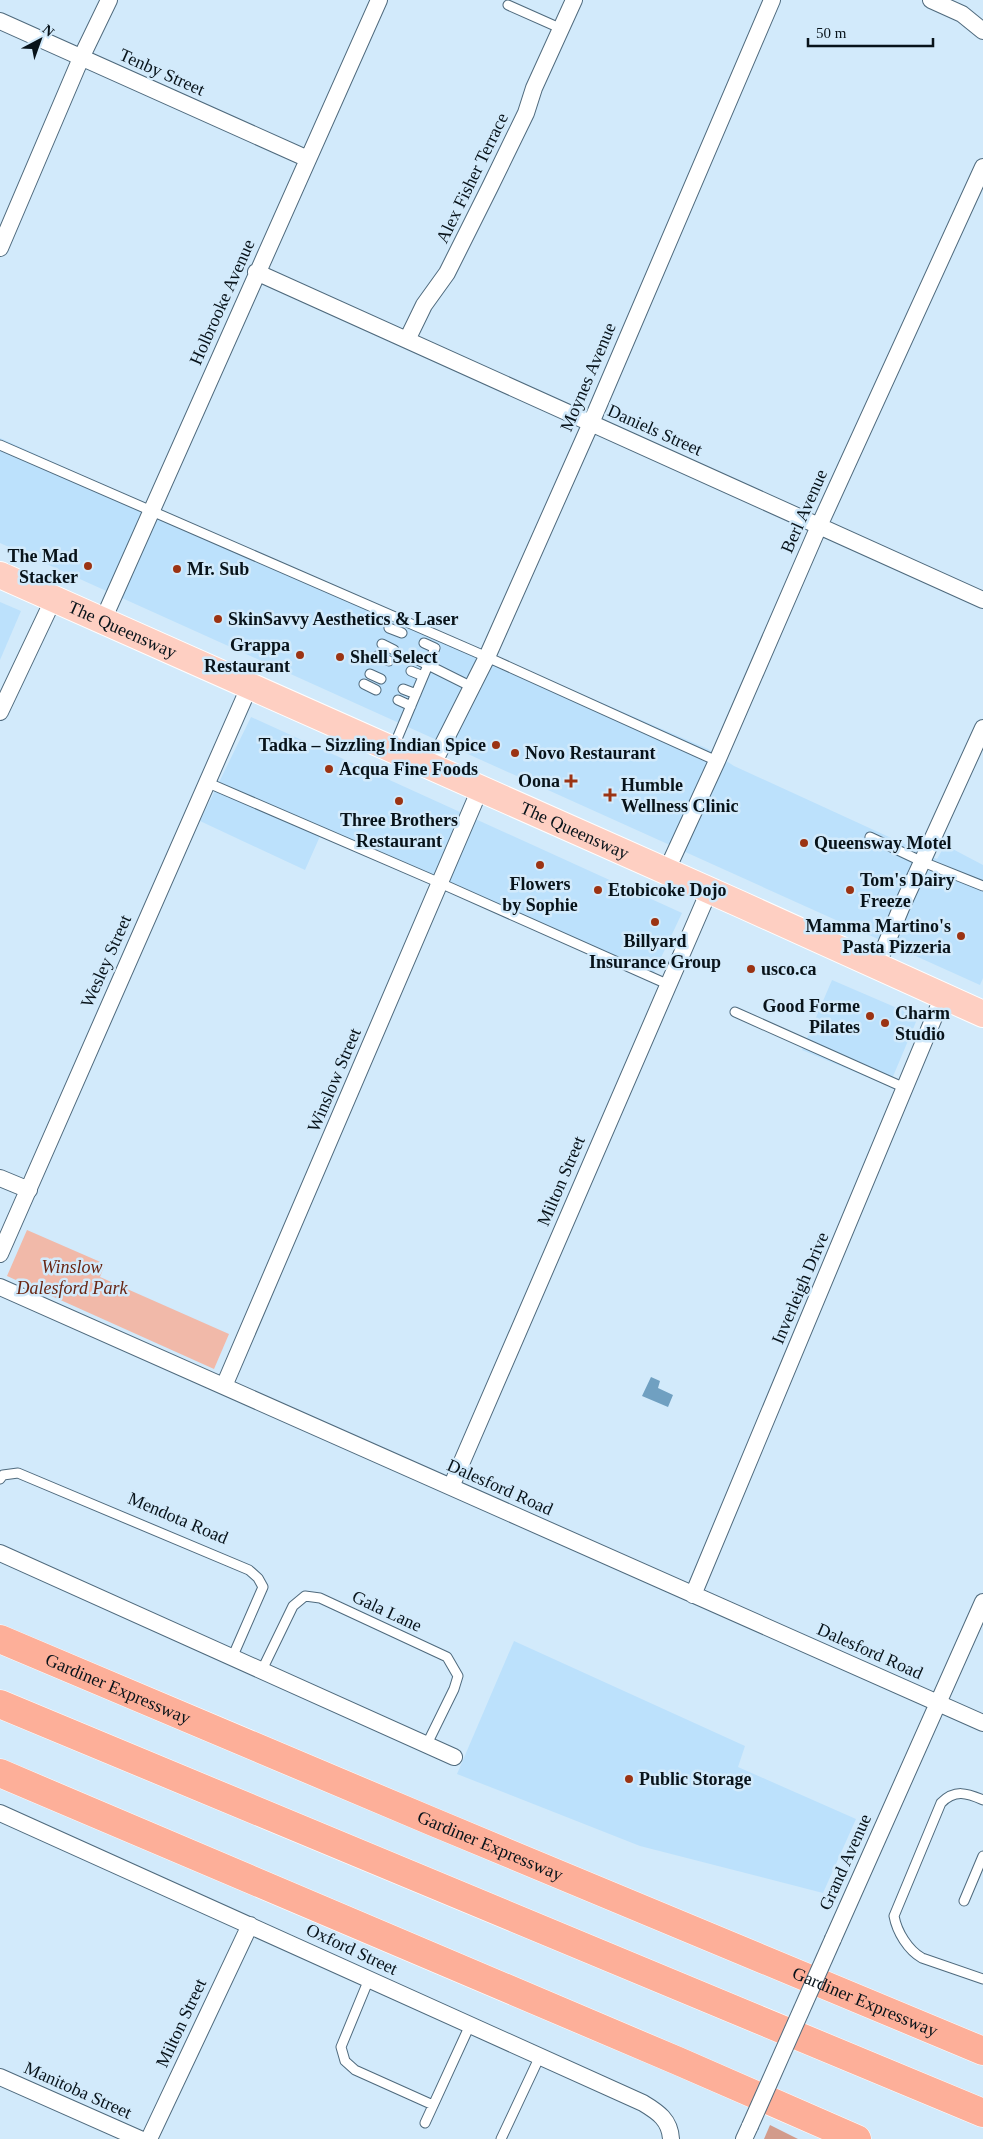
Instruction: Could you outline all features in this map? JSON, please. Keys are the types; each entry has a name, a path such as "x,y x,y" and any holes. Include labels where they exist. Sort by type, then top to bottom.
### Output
{"highway":[{"name":"Gardiner Expressway","path":"0,1639 983,2051"},
{"path":"0,1704 983,2113"},
{"path":"0,1773 857,2139"},
{"path":"894,2014 983,2039"}],"main road":[{"name":"The Queensway","path":"0,575 432,766 983,1014"}],"street":[{"path":"0,248 81,58 109,0"},
{"name":"Holbrooke Avenue","path":"103,620 149,512 379,0"},
{"name":"Alex Fisher Terrace","path":"407,340 424,305 447,272 494,179 526,113 534,88 574,0"},
{"name":"Moynes Avenue","path":"432,766 487,657 772,0"},
{"path":"931,0 962,7 983,31"},
{"name":"Tenby Street","path":"0,22 308,159"},
{"name":"Berl Avenue","path":"666,872 717,761 818,526 983,167"},
{"name":"Daniels Street","path":"256,272 983,600"},
{"path":"0,712 6,684 54,598"},
{"name":"Wesley Street","path":"0,1254 250,685"},
{"path":"877,966 983,728"},
{"name":"Winslow Street","path":"224,1386 480,788"},
{"name":"Milton Street","path":"451,1487 667,984 709,891"},
{"name":"Inverleigh Drive","path":"693,1595 943,996"},
{"path":"0,1178 29,1190"},
{"name":"Dalesford Road","path":"0,1287 983,1724"},
{"path":"0,1554 454,1757"},
{"name":"Grand Avenue","path":"747,2132 983,1602"},
{"name":"Oxford Street","path":"0,1813 643,2103 660,2113 670,2128 671,2139"},
{"name":"Milton Street","path":"150,2139 250,1925"},
{"name":"Manitoba Street","path":"0,2077 140,2139"}],"lane":[{"path":"508,5 562,28"},
{"path":"0,445 149,512 487,657 717,761"},
{"path":"389,628 402,633"},
{"path":"393,749 435,648 424,642"},
{"path":"382,644 394,650"},
{"path":"377,656 389,661"},
{"path":"416,660 472,687"},
{"path":"411,671 423,676"},
{"path":"370,674 381,679"},
{"path":"364,684 376,690"},
{"path":"403,689 416,694"},
{"path":"398,700 411,706"},
{"path":"206,782 667,984"},
{"path":"870,837 923,862 983,886"},
{"path":"735,1012 904,1088"},
{"name":"Mendota Road","path":"0,1479 2,1475 18,1473 248,1570 258,1578 263,1587 232,1658"},
{"name":"Gala Lane","path":"262,1672 293,1606 305,1596 320,1598 447,1657 458,1676 454,1690 427,1744"},
{"path":"983,1800 968,1793 961,1793 952,1794 941,1802 894,1916 898,1928 914,1953 983,1980"},
{"path":"964,1901 983,1856"},
{"path":"369,1979 341,2047 344,2061 355,2070 433,2105"},
{"path":"425,2123 470,2025"},
{"path":"501,2139 540,2056"}],"shaded area":[{"path":"0,438 170,515 708,749 734,766 937,859 945,845 983,865 983,978 980,985 0,543"},
{"path":"0,602 21,611 0,660"},
{"path":"251,717 682,913 651,979 321,834 305,870 200,821"},
{"path":"832,980 918,1017 889,1086 802,1050"},
{"path":"651,1377 660,1381 658,1388 673,1395 668,1407 642,1396"},
{"path":"514,1641 745,1746 738,1767 856,1819 823,1893 640,1846 457,1774"},
{"path":"770,2125 798,2139 764,2139"}],"green space":[{"name":"Winslow Dalesford Park","path":"27,1230 105,1264 100,1277 229,1334 214,1369 7,1276"}],"place":[{"name":"The Mad Stacker","path":"88,566"},
{"name":"Mr. Sub","path":"177,569"},
{"name":"SkinSavvy Aesthetics & Laser","path":"218,619"},
{"name":"Grappa Restaurant","path":"300,655"},
{"name":"Shell Select","path":"340,657"},
{"name":"Tadka – Sizzling Indian Spice","path":"496,745"},
{"name":"Novo Restaurant","path":"515,753"},
{"name":"Acqua Fine Foods","path":"329,769"},
{"name":"Oona","path":"571,781"},
{"name":"Humble Wellness Clinic","path":"610,795"},
{"name":"Three Brothers Restaurant","path":"399,801"},
{"name":"Queensway Motel","path":"804,843"},
{"name":"Flowers by Sophie","path":"540,865"},
{"name":"Etobicoke Dojo","path":"598,890"},
{"name":"Tom's Dairy Freeze","path":"850,890"},
{"name":"Billyard Insurance Group","path":"655,922"},
{"name":"Mamma Martino's Pasta Pizzeria","path":"961,936"},
{"name":"usco.ca","path":"751,969"},
{"name":"Good Forme Pilates","path":"870,1016"},
{"name":"Charm Studio","path":"885,1023"},
{"name":"Public Storage","path":"629,1779"}]}
